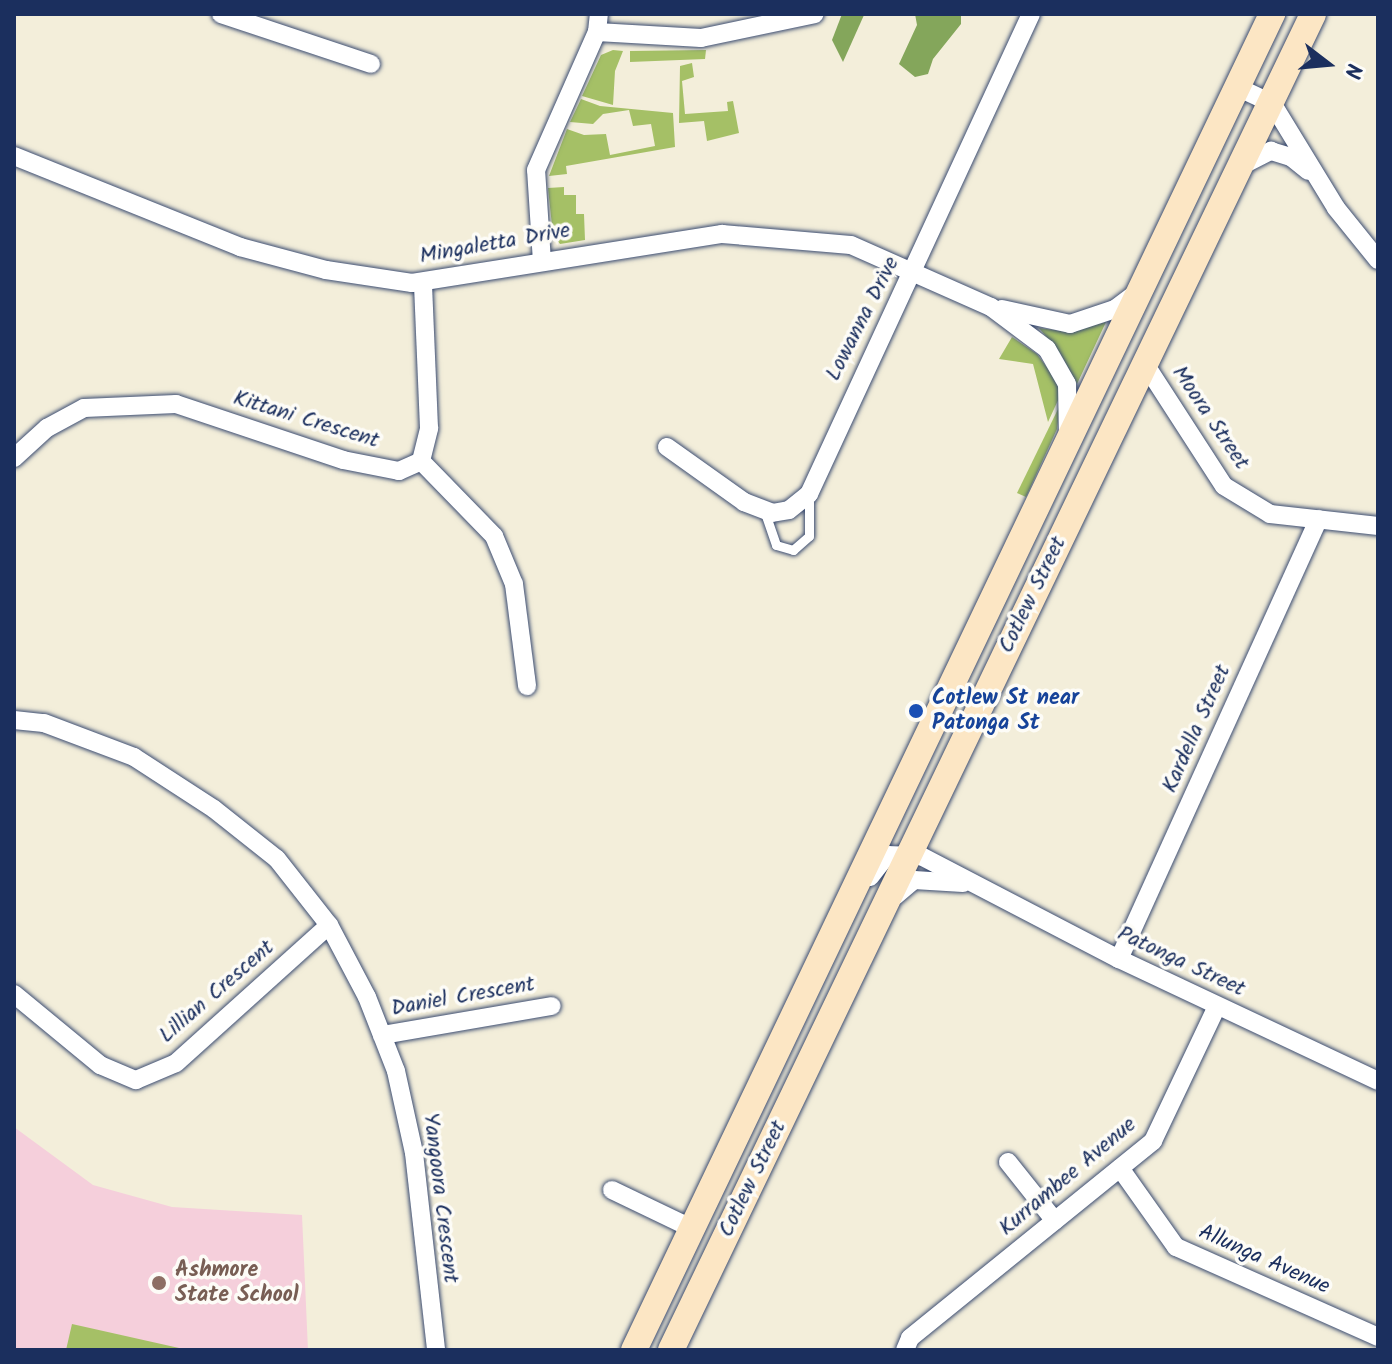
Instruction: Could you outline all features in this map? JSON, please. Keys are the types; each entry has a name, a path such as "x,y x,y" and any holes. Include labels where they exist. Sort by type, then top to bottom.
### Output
{"main road":[{"name":"Cotlew Street","path":"671,1350 1241,166 1272,14"},
{"name":"Cotlew Street","path":"634,1350 1179,207 1313,14"}],"street":[{"path":"221,14 371,64"},
{"path":"542,262 536,170 598,23 701,38 815,14"},
{"name":"Lowanna Drive","path":"809,494 848,400 916,270 1031,14"},
{"path":"1300,14 1254,95 1378,260"},
{"path":"1241,166 1271,151 1291,157 1318,179"},
{"name":"Mingaletta Drive","path":"14,156 240,247 326,270 423,282 722,234 851,245 916,270 991,307 1047,349 1061,370 1069,403 1067,441"},
{"path":"423,282 429,428 421,461 494,536 514,584 527,686"},
{"name":"Mingaletta Drive","path":"991,307 1070,324 1115,309 1136,294"},
{"name":"Moora Street","path":"1145,364 1224,486 1270,514 1378,526"},
{"name":"Kittani Crescent","path":"14,458 47,428 84,408 176,404 343,460 399,471 421,461"},
{"path":"667,447 764,510 781,513 809,494"},
{"name":"Kardella Street","path":"1119,959 1319,519"},
{"name":"Yangoora Crescent","path":"14,720 44,723 134,757 214,809 277,859 329,925 396,1071 414,1153 436,1350"},
{"path":"811,978 844,930 878,863 887,855 910,852"},
{"name":"Patonga Street","path":"910,852 965,883 1119,959 1378,1081"},
{"name":"Patonga Street","path":"881,912 914,880 965,883"},
{"name":"Lillian Crescent","path":"14,994 100,1065 136,1080 176,1063 329,925"},
{"name":"Daniel Crescent","path":"382,1035 552,1006"},
{"name":"Kurrambee Avenue","path":"905,1350 910,1338 1153,1141 1217,1006"},
{"path":"1008,1162 1055,1221"},
{"name":"Allunga Avenue","path":"1120,1168 1176,1247 1378,1337"},
{"path":"612,1190 693,1229"}],"lane":[{"path":"764,510 776,545 793,550 809,536 809,494"}],"shaded area":[{"name":"Ashmore State School","path":"14,1127 93,1185 172,1207 302,1215 308,1350 14,1350"}],"green space":[{"path":"842,14 864,15 843,62 832,40"},
{"path":"915,14 961,14 961,24 933,59 928,74 915,77 899,64 917,25"},
{"path":"613,50 623,51 615,71 613,105 582,96 601,55"},
{"path":"706,50 705,59 630,62 630,51"},
{"path":"692,63 694,77 682,81 685,114 728,111 727,102 733,101 739,133 707,141 704,121 679,123 680,66"},
{"path":"581,99 600,106 673,113 675,147 566,166 567,174 549,176 567,129 584,135 606,134 610,155 655,146 651,124 633,126 629,110 603,114 593,124 570,122"},
{"path":"564,187 564,195 576,195 576,214 584,214 585,240 560,244 553,235 548,188"},
{"path":"1106,322 1077,384 1060,353 1039,328 1069,332"},
{"path":"1012,337 1037,354 1056,380 1060,396 1048,422 1033,364 999,359"},
{"path":"1060,405 1057,429 1026,497 1017,493"},
{"path":"72,1324 188,1350 66,1350"}],"place":[{"name":"Cotlew St near Patonga St","path":"916,711"},
{"name":"Ashmore State School","path":"159,1283"}]}
